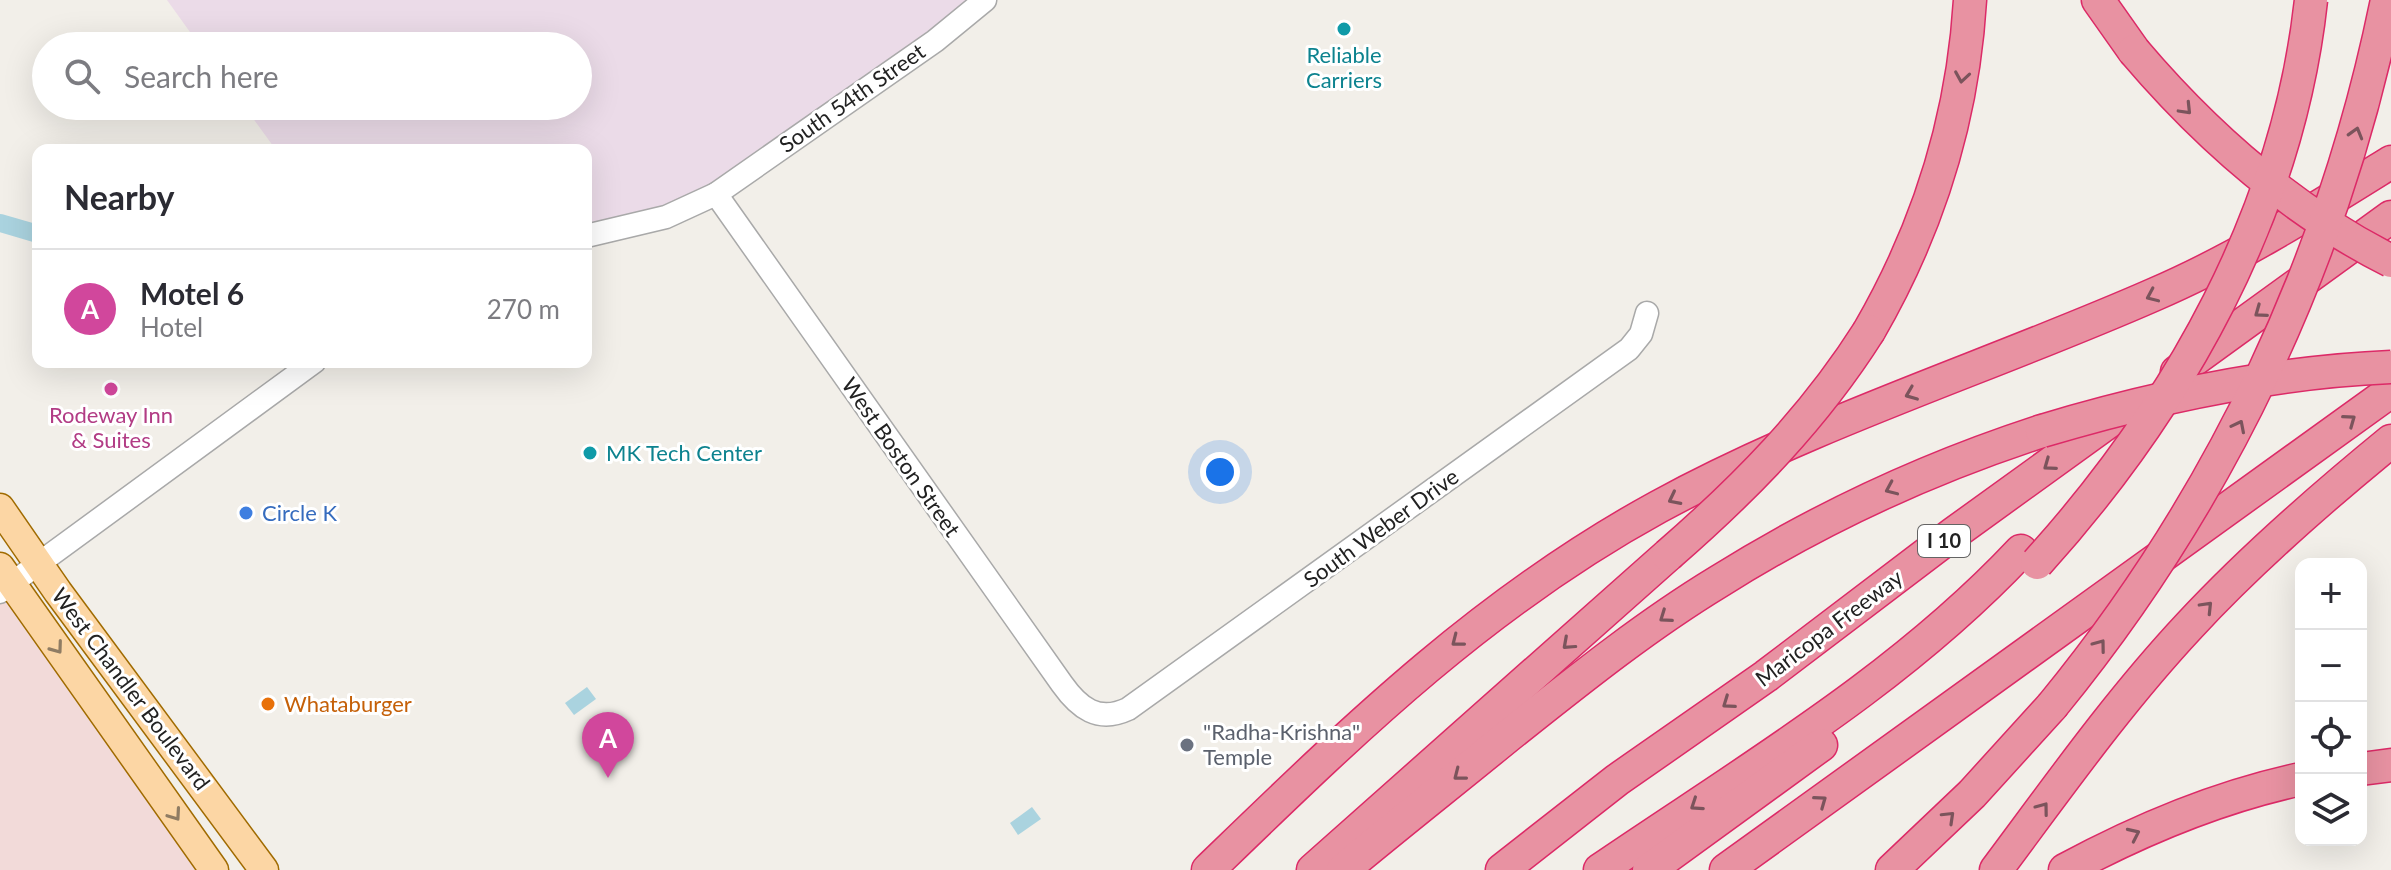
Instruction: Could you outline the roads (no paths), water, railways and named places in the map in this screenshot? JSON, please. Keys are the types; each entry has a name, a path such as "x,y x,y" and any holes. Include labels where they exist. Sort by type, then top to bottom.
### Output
{"highway":[{"path":"1313,870 1755,475 1796,431 1833,384 1869,331 1910,252 1941,167 1962,79 1970,0"},
{"path":"2098,0 2134,51 2187,111 2246,166 2308,213 2391,261"},
{"path":"1600,870 1893,668 1963,610 2021,551 2083,480 2131,414 2172,346 2236,216 2261,145 2277,85 2291,0"},
{"path":"1649,870 1939,657 2013,588 2101,489 2179,376 2213,314 2250,233 2289,118 2302,64 2311,0"},
{"path":"1892,870 1972,794 2052,706 2112,629 2177,535 2227,449 2269,366 2315,256 2364,106 2387,0"},
{"path":"1208,870 1355,729 1424,668 1520,594 1628,524 1721,475 1802,438 2186,281 2282,229 2391,162"},
{"name":"Maricopa Freeway","path":"1502,870 1617,780 1766,676 1953,534 2391,217"},
{"path":"1343,870 1566,691 1660,620 1717,582 1811,528 1876,496 1967,457 2042,431 2132,406 2288,377 2391,367"},
{"path":"1726,870 2391,391"},
{"path":"1996,870 2122,703 2187,627 2280,535 2391,441"},
{"path":"2367,768 2391,765"},
{"path":"2065,870 2135,834 2190,811 2246,792 2295,780"}],"main road":[{"name":"West Chandler Boulevard","path":"0,508 264,870"},
{"name":"West Chandler Boulevard","path":"4,581 214,870"}],"street":[{"name":"South 54th Street","path":"592,235 666,217 716,194 935,41 985,0"},
{"name":"West Boston Street","path":"716,194 1062,684 1076,703 1094,713"},
{"name":"South Weber Drive","path":"1094,713 1115,715 1128,709 1629,349 1641,334 1647,313"},
{"path":"4,581 39,563 306,368"}],"water":[{"path":"587,687 596,699 574,715 565,703"},
{"path":"1032,807 1041,819 1018,835 1010,823"}],"waterway":[{"path":"0,223 32,232"}],"place":[{"name":"Reliable Carriers","path":"1344,29"},
{"name":"Rodeway Inn & Suites","path":"111,389"},
{"name":"MK Tech Center","path":"590,453"},
{"name":"Circle K","path":"246,513"},
{"name":"Whataburger","path":"268,704"},
{"name":"\"Radha-Krishna\" Temple","path":"1187,745"},
{"name":"Motel 6","path":"608,778"}]}
